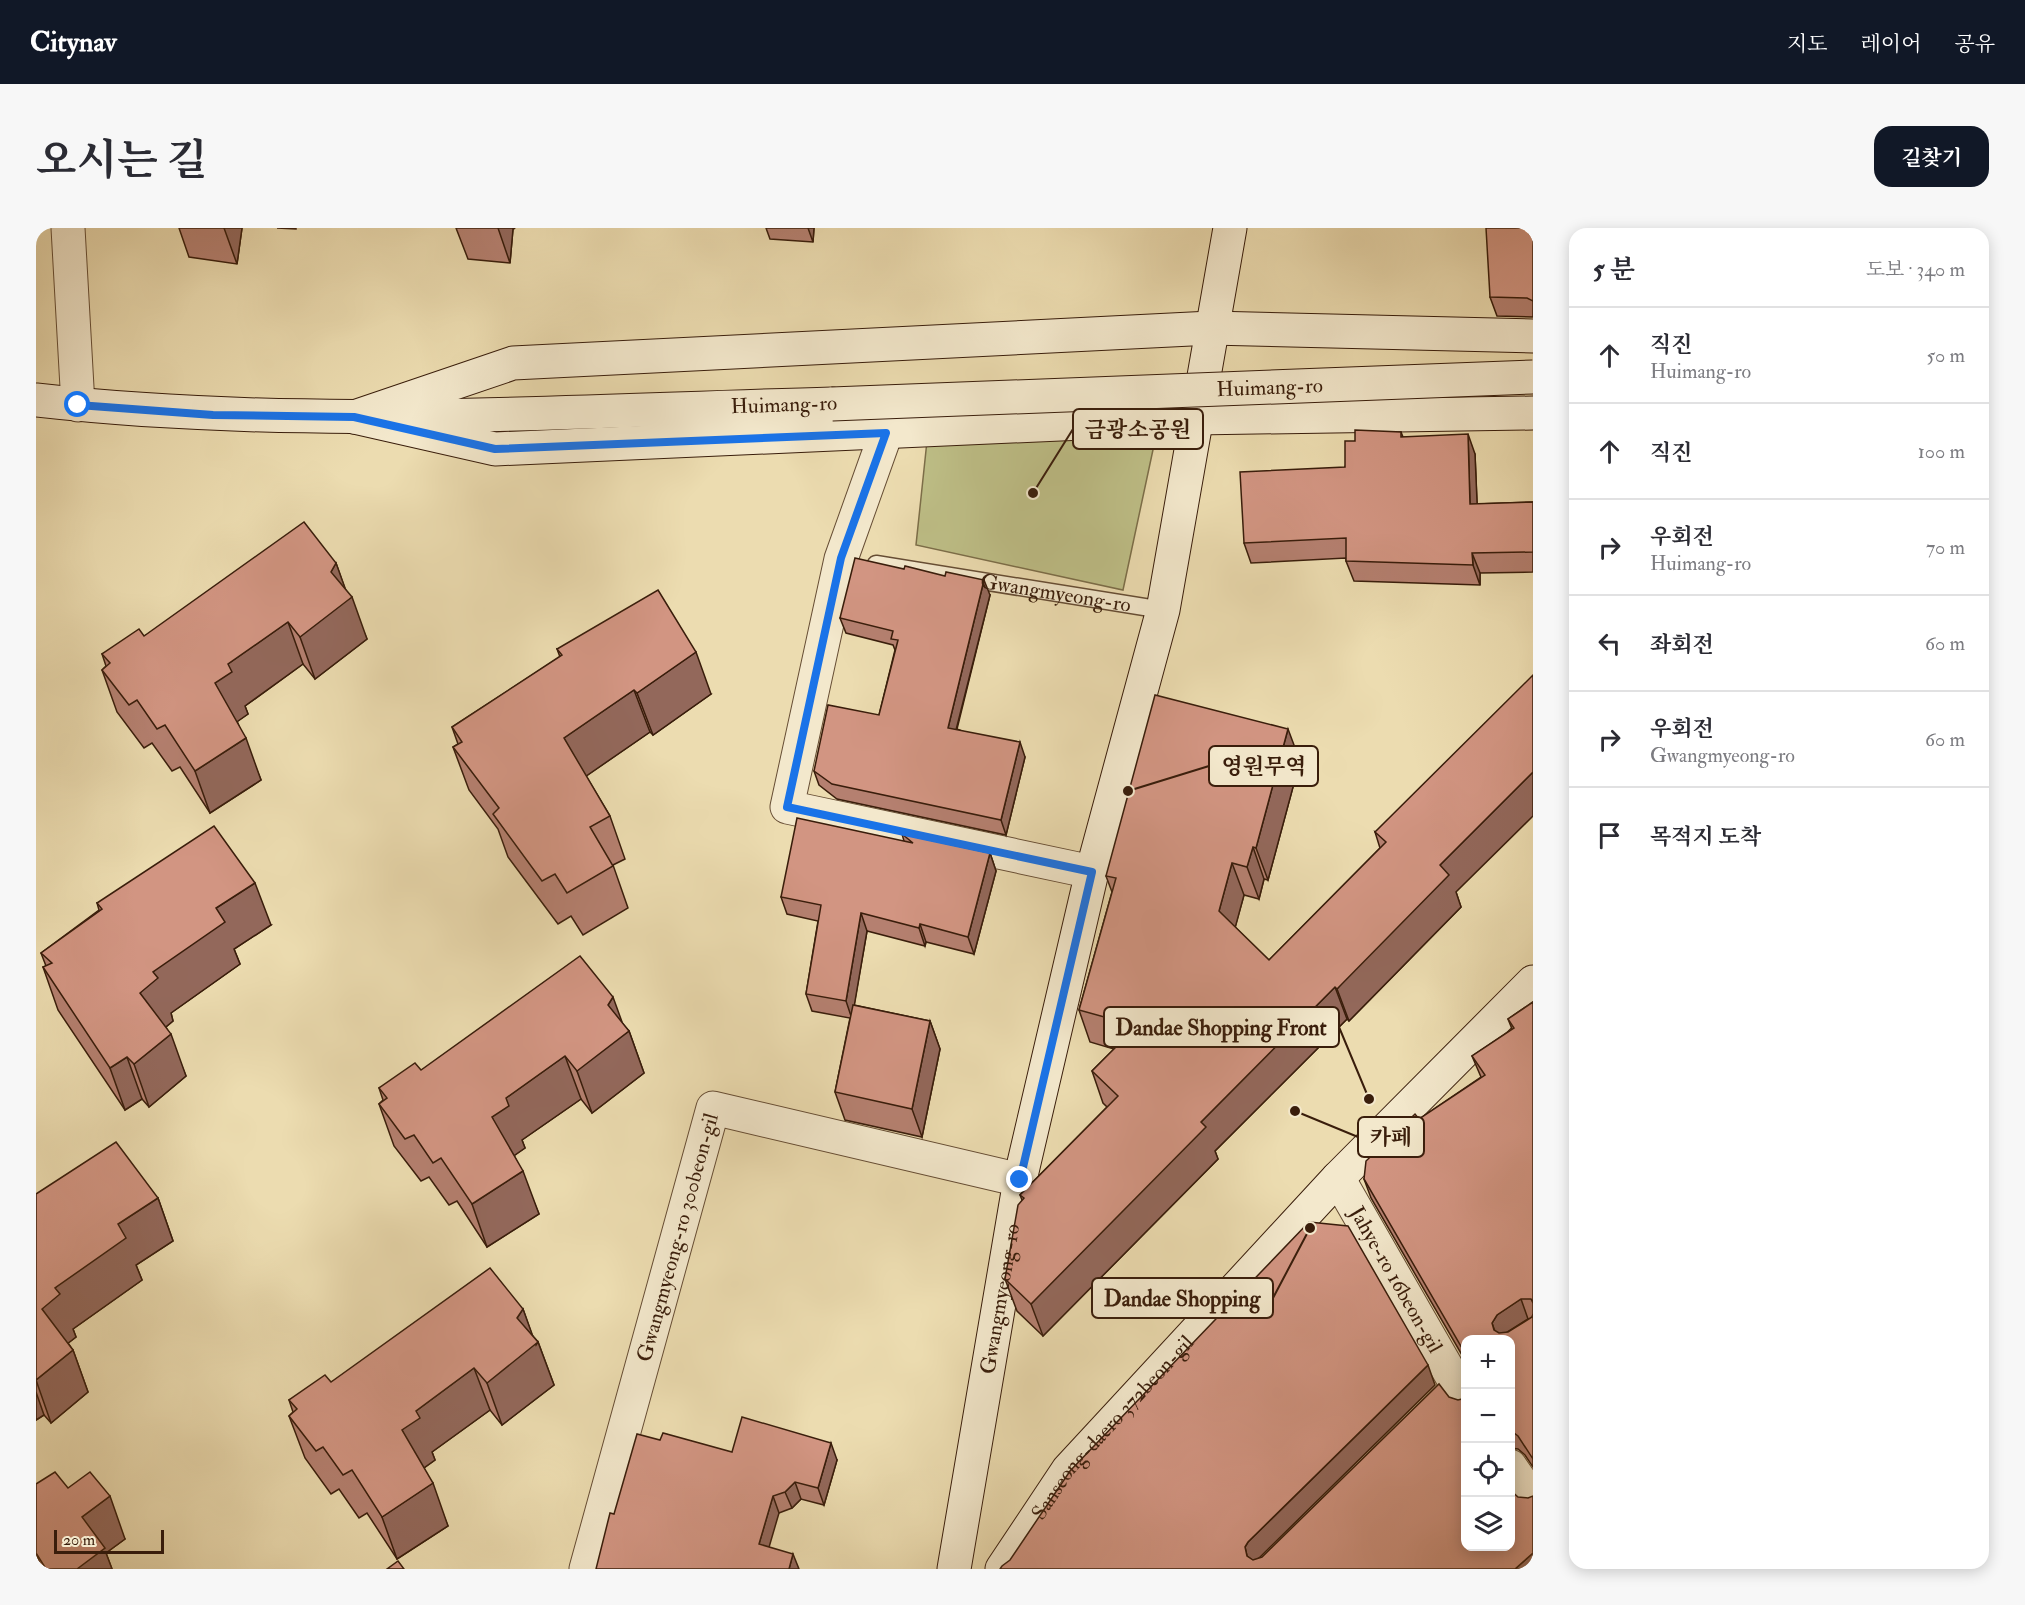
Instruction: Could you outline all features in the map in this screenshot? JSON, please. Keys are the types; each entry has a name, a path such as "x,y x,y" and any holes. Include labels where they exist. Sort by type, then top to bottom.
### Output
{"main road":[{"path":"68,228 78,405"},
{"name":"Gwangmyeong-ro","path":"954,1569 1020,1180 1092,872 1163,610 1230,228"},
{"path":"354,417 513,363 1211,328 1533,336"},
{"name":"Huimang-ro","path":"36,400 213,415 354,417 832,404 1533,377"},
{"path":"354,417 495,449 1195,418 1533,413"},
{"path":"886,433 787,807 1092,872"},
{"name":"Sanseong-daero 372beon-gil","path":"1002,1569 1068,1470 1338,1178 1533,982"},
{"name":"Gwangmyeong-ro 300beon-gil","path":"586,1569 712,1108 1020,1180"},
{"name":"Jahye-ro 16beon-gil","path":"1338,1178 1457,1386"},
{"path":"1515,1473 1533,1498"}],"lane":[{"name":"Gwangmyeong-ro","path":"853,560 1163,610"}],"green space":[{"path":"1157,431 1123,590 916,545 927,441"}],"building":[{"path":"1486,228 1533,228 1533,301 1527,298 1490,297"},
{"path":"1355,430 1401,432 1401,437 1468,434 1470,504 1533,502 1533,552 1472,553 1473,565 1346,561 1346,538 1244,543 1240,472 1345,467 1345,441 1355,441"},
{"path":"304,522 336,563 331,572 352,597 300,637 288,622 228,664 232,672 215,683 246,738 195,771 165,725 157,729 137,700 129,705 102,670 110,663 102,654 139,629 144,636"},
{"path":"855,558 904,569 905,566 945,576 946,572 984,580 948,728 1020,742 1001,820 832,784 814,771 828,705 879,715 898,640 891,639 893,631 840,618"},
{"path":"658,590 696,652 637,693 634,690 564,738 610,816 590,827 613,866 567,893 555,874 542,881 493,814 499,808 453,747 462,742 452,727 562,655 557,649"},
{"path":"1533,675 1533,772 1440,865 1449,875 1201,1122 1206,1127 1031,1304 1005,1279 1018,1205 1024,1198 1020,1195 1118,1096 1092,1071 1137,1026 1079,1010 1116,878 1106,876 1155,695 1288,729 1256,848 1253,847 1247,867 1232,863 1219,911 1269,960 1386,842 1375,832"},
{"path":"797,818 913,843 902,834 990,853 968,937 920,924 919,928 861,913 846,1001 806,994 821,905 781,897"},
{"path":"214,826 255,883 216,908 225,922 153,972 158,978 140,993 171,1034 134,1064 127,1057 110,1068 43,967 52,963 41,953 102,909 97,903"},
{"path":"580,956 613,997 608,1005 629,1031 577,1071 565,1056 506,1098 509,1106 492,1117 523,1171 472,1204 441,1158 433,1163 414,1135 405,1139 379,1104 387,1098 379,1088 415,1063 421,1070"},
{"path":"1533,1002 1533,1303 1531,1299 1521,1299 1497,1315 1492,1323 1494,1330 1499,1333 1508,1332 1532,1317 1533,1314 1533,1459 1515,1434 1515,1335 1461,1335 1461,1346 1364,1179 1366,1161 1415,1114 1419,1119 1485,1075 1472,1056 1514,1028 1508,1019"},
{"path":"853,1005 930,1021 912,1109 835,1092"},
{"path":"116,1142 158,1198 118,1224 126,1238 55,1288 60,1294 42,1309 73,1350 36,1380 36,1194"},
{"path":"1309,1222 1348,1226 1428,1365 1248,1542 1245,1547 1247,1556 1253,1560 1262,1557 1439,1384 1449,1397 1461,1399 1461,1551 1515,1551 1515,1494 1528,1498 1533,1496 1533,1553 1515,1569 1000,1569 1010,1560 1070,1471"},
{"path":"490,1268 523,1309 517,1318 538,1342 487,1383 474,1368 416,1411 420,1418 402,1430 433,1483 382,1517 352,1470 343,1475 323,1447 316,1451 289,1416 297,1409 289,1400 325,1375 331,1382"},
{"path":"742,1417 831,1443 818,1488 795,1482 785,1492 773,1496 759,1544 793,1554 789,1569 596,1569 610,1513 614,1514 637,1434 660,1440 663,1433 732,1452"},
{"path":"55,1472 68,1488 90,1472 110,1496 82,1517 105,1548 77,1569 46,1569 36,1553 36,1484"},
{"path":"398,1561 404,1569 387,1569"}],"place":[{"name":"금광소공원","path":"1033,493"},
{"name":"영원무역","path":"1128,791"},
{"name":"Dandae Shopping Front","path":"1369,1099"},
{"name":"카페","path":"1295,1111"},
{"name":"Dandae Shopping","path":"1310,1228"}],"route":[{"path":"78,405 213,415 354,417 495,449 886,433 841,558 787,807 1092,872 1020,1180"}]}
